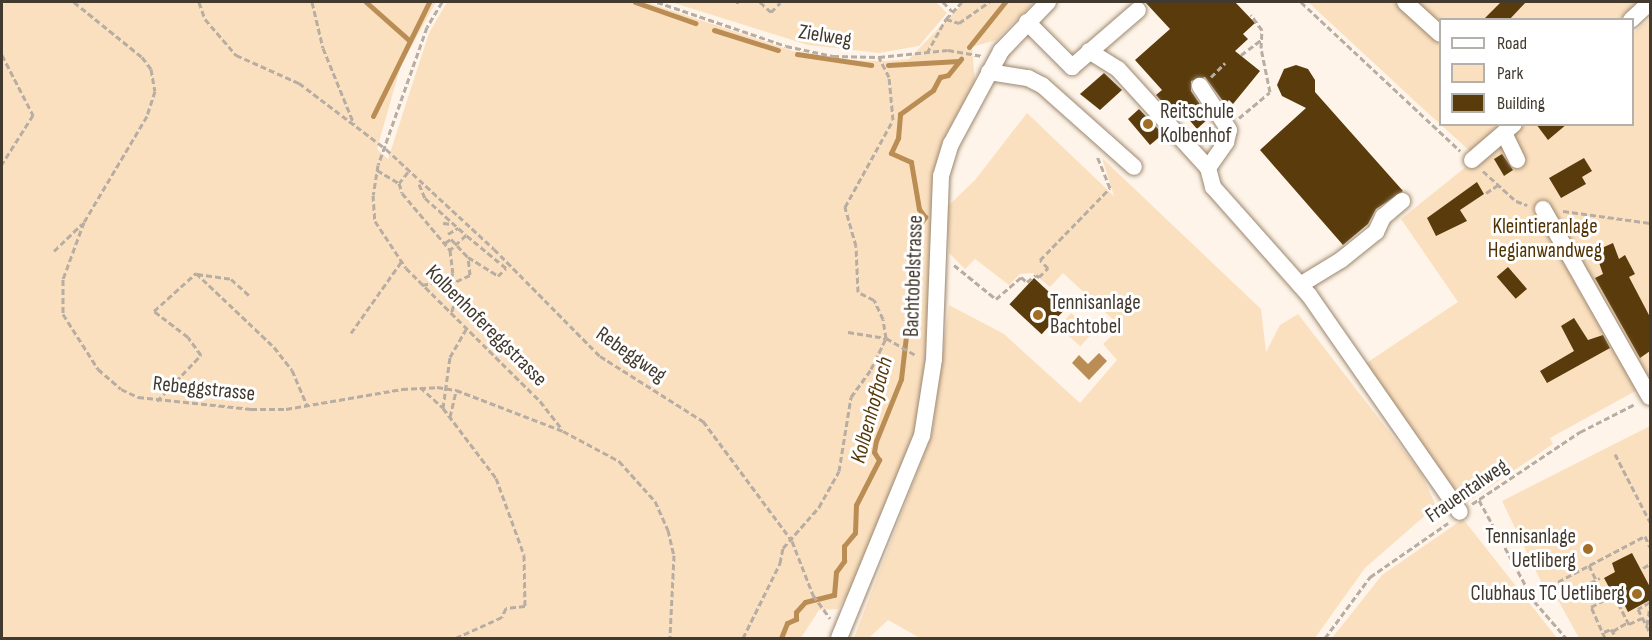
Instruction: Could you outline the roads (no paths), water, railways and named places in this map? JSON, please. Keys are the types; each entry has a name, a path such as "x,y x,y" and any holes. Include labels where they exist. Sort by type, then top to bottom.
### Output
{"street":[{"name":"Bachtobelstrasse","path":"839,639 922,436 933,373 941,176 951,144 992,67 1027,22 1048,2"},
{"path":"1405,2 1439,33"},
{"path":"1633,18 1650,2"},
{"path":"1027,22 1071,67 1138,10"},
{"path":"1089,51 1118,69 1208,168 1213,187 1300,285 1460,512"},
{"path":"992,67 1035,81 1134,167"},
{"path":"1200,86 1227,123 1228,138 1208,168"},
{"path":"1472,160 1509,129 1517,160"},
{"path":"1300,285 1367,239 1402,201"},
{"path":"1543,209 1645,399"}],"waterway":[{"path":"366,2 409,40"},
{"path":"373,116 429,2"},
{"path":"635,2 695,23"},
{"name":"Kolbenhofbach","path":"969,47 1005,2"},
{"path":"714,30 778,50"},
{"path":"797,54 871,65"},
{"name":"Kolbenhofbach","path":"781,638 787,623 796,619 796,612 805,602 834,595 836,572 844,561 844,546 855,533 856,505 879,460 874,452 876,441 901,379 906,336 914,315 914,277 910,267 919,251 917,228 925,217 919,209 911,162 891,153 898,138 900,114 933,90 940,77 948,75 961,59"},
{"path":"888,65 959,61"}],"place":[{"name":"Reitschule Kolbenhof","path":"1148,124"},
{"name":"Tennisanlage Bachtobel","path":"1038,315"},
{"name":"Tennisanlage Uetliberg","path":"1588,549"},
{"name":"Clubhaus TC Uetliberg","path":"1637,594"}],"park label":[{"name":"Kleintieranlage Hegianwandweg","path":"1545,239"}]}
